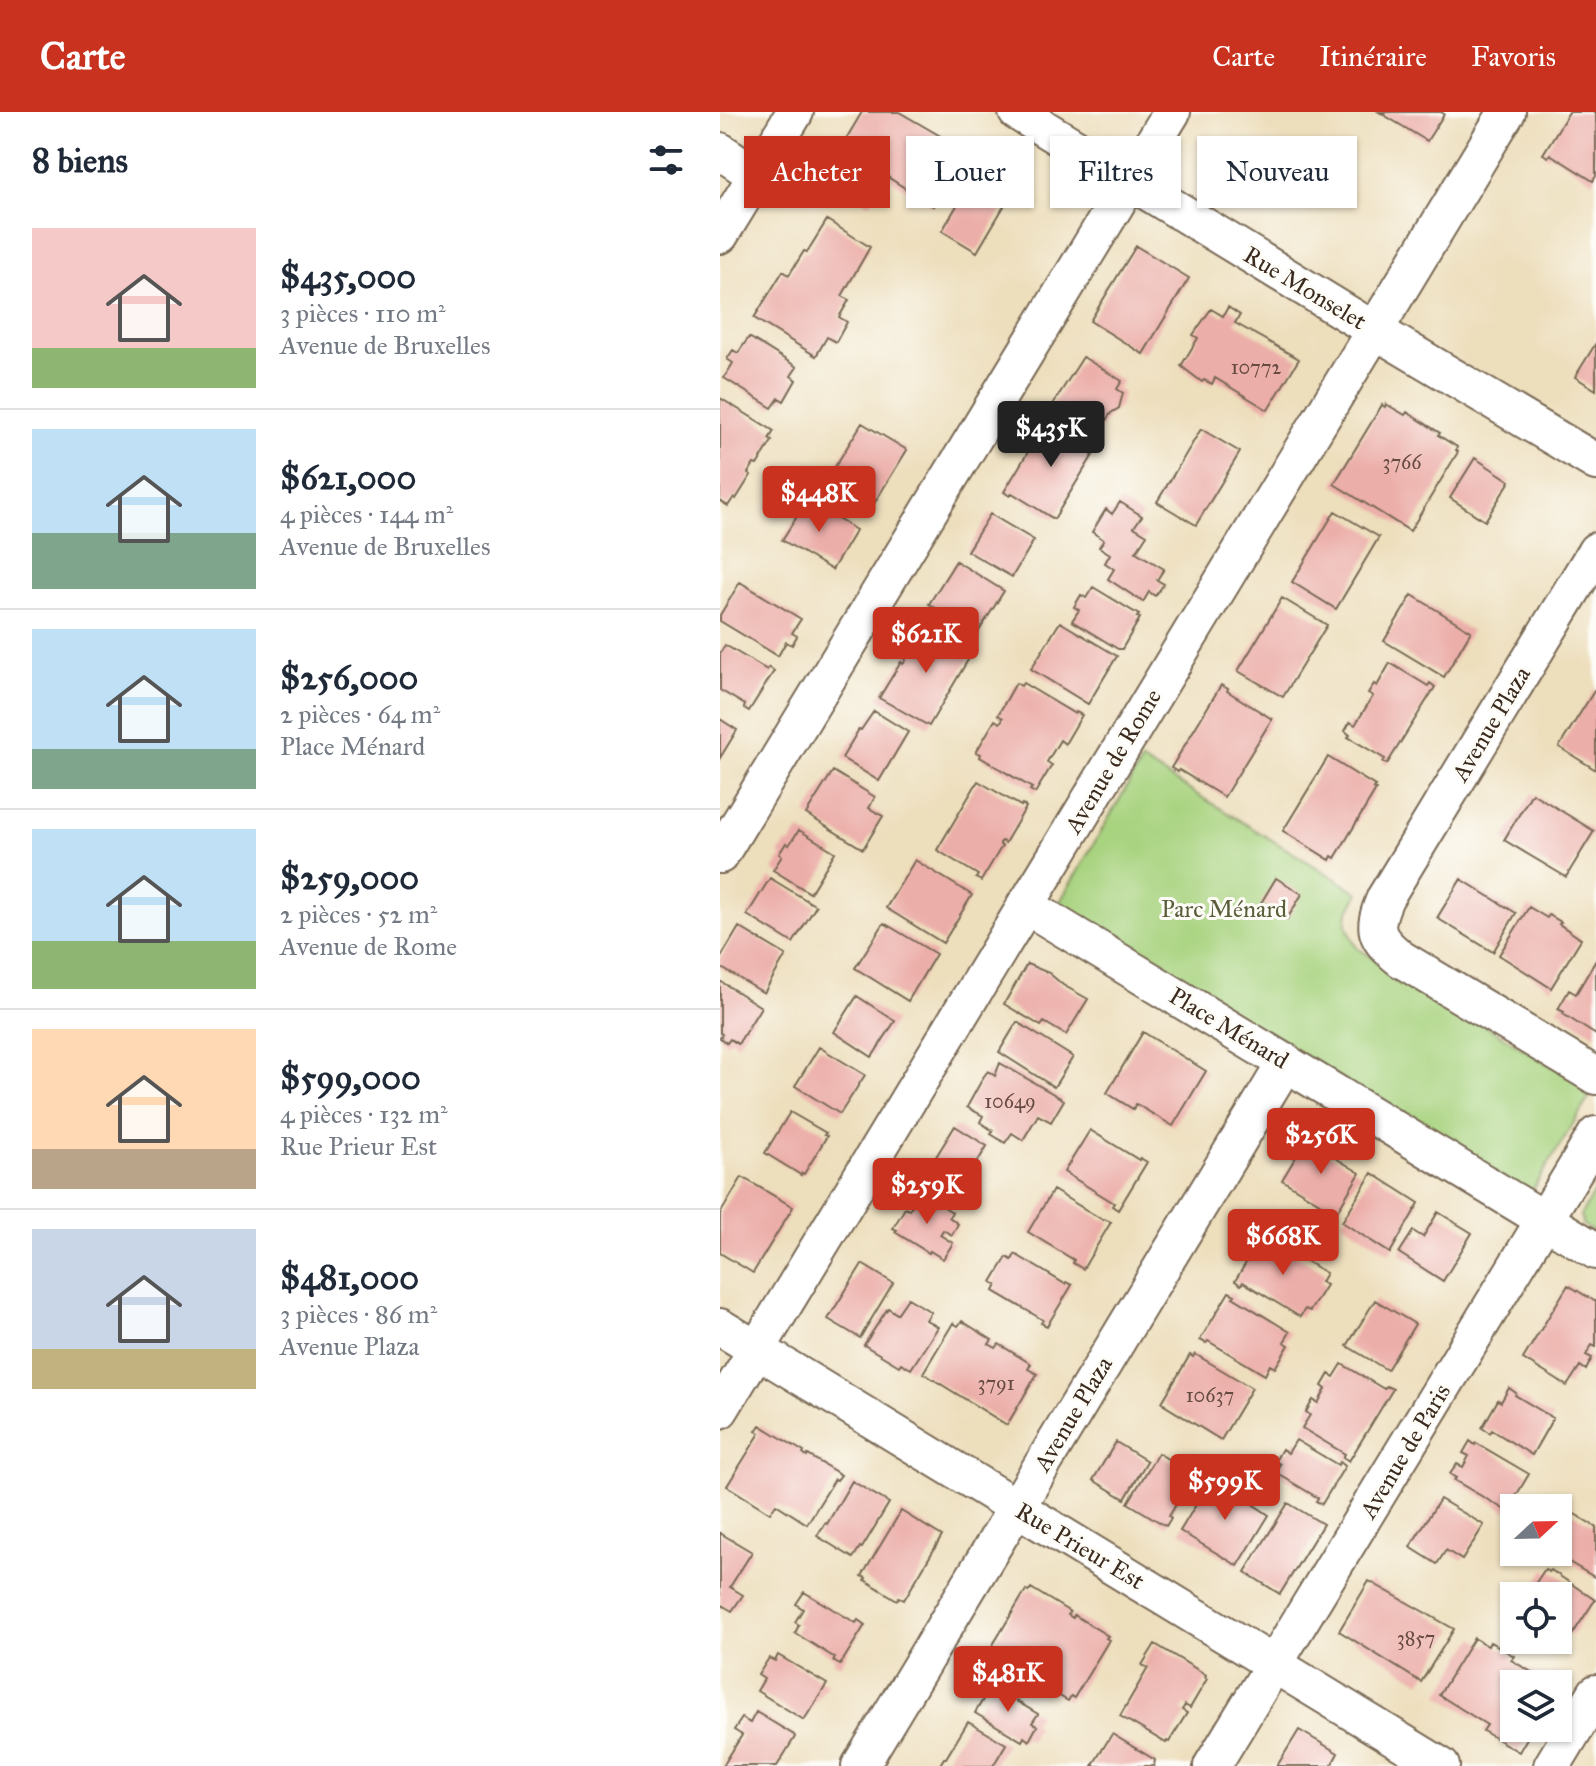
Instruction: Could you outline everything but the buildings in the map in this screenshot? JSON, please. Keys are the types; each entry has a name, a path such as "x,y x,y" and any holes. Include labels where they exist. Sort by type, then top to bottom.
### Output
{"street":[{"path":"780,136 795,112"},
{"name":"Rue Monselet","path":"1017,112 1056,136"},
{"path":"1157,136 1172,112"},
{"name":"Avenue de Rome","path":"720,1410 1507,112"},
{"path":"720,151 744,167"},
{"path":"720,235 744,195"},
{"path":"720,855 1114,208"},
{"name":"Rue Monselet","path":"1174,208 1596,462"},
{"name":"Avenue Plaza","path":"1596,551 1385,898 1376,928 1384,945 1401,959 1596,1076"},
{"name":"Place Ménard","path":"1025,905 1596,1251"},
{"name":"Avenue Plaza","path":"860,1766 1286,1062"},
{"name":"Avenue de Paris","path":"1212,1766 1596,1135"},
{"name":"Rue Prieur Est","path":"720,1327 1441,1766"},
{"path":"1552,1766 1596,1693"}],"green space":[{"name":"Parc Ménard","path":"1142,761 1359,893 1347,920 1357,948 1593,1091 1530,1194 1057,907"},
{"path":"1596,1190 1596,1235 1582,1224 1581,1214"}]}
